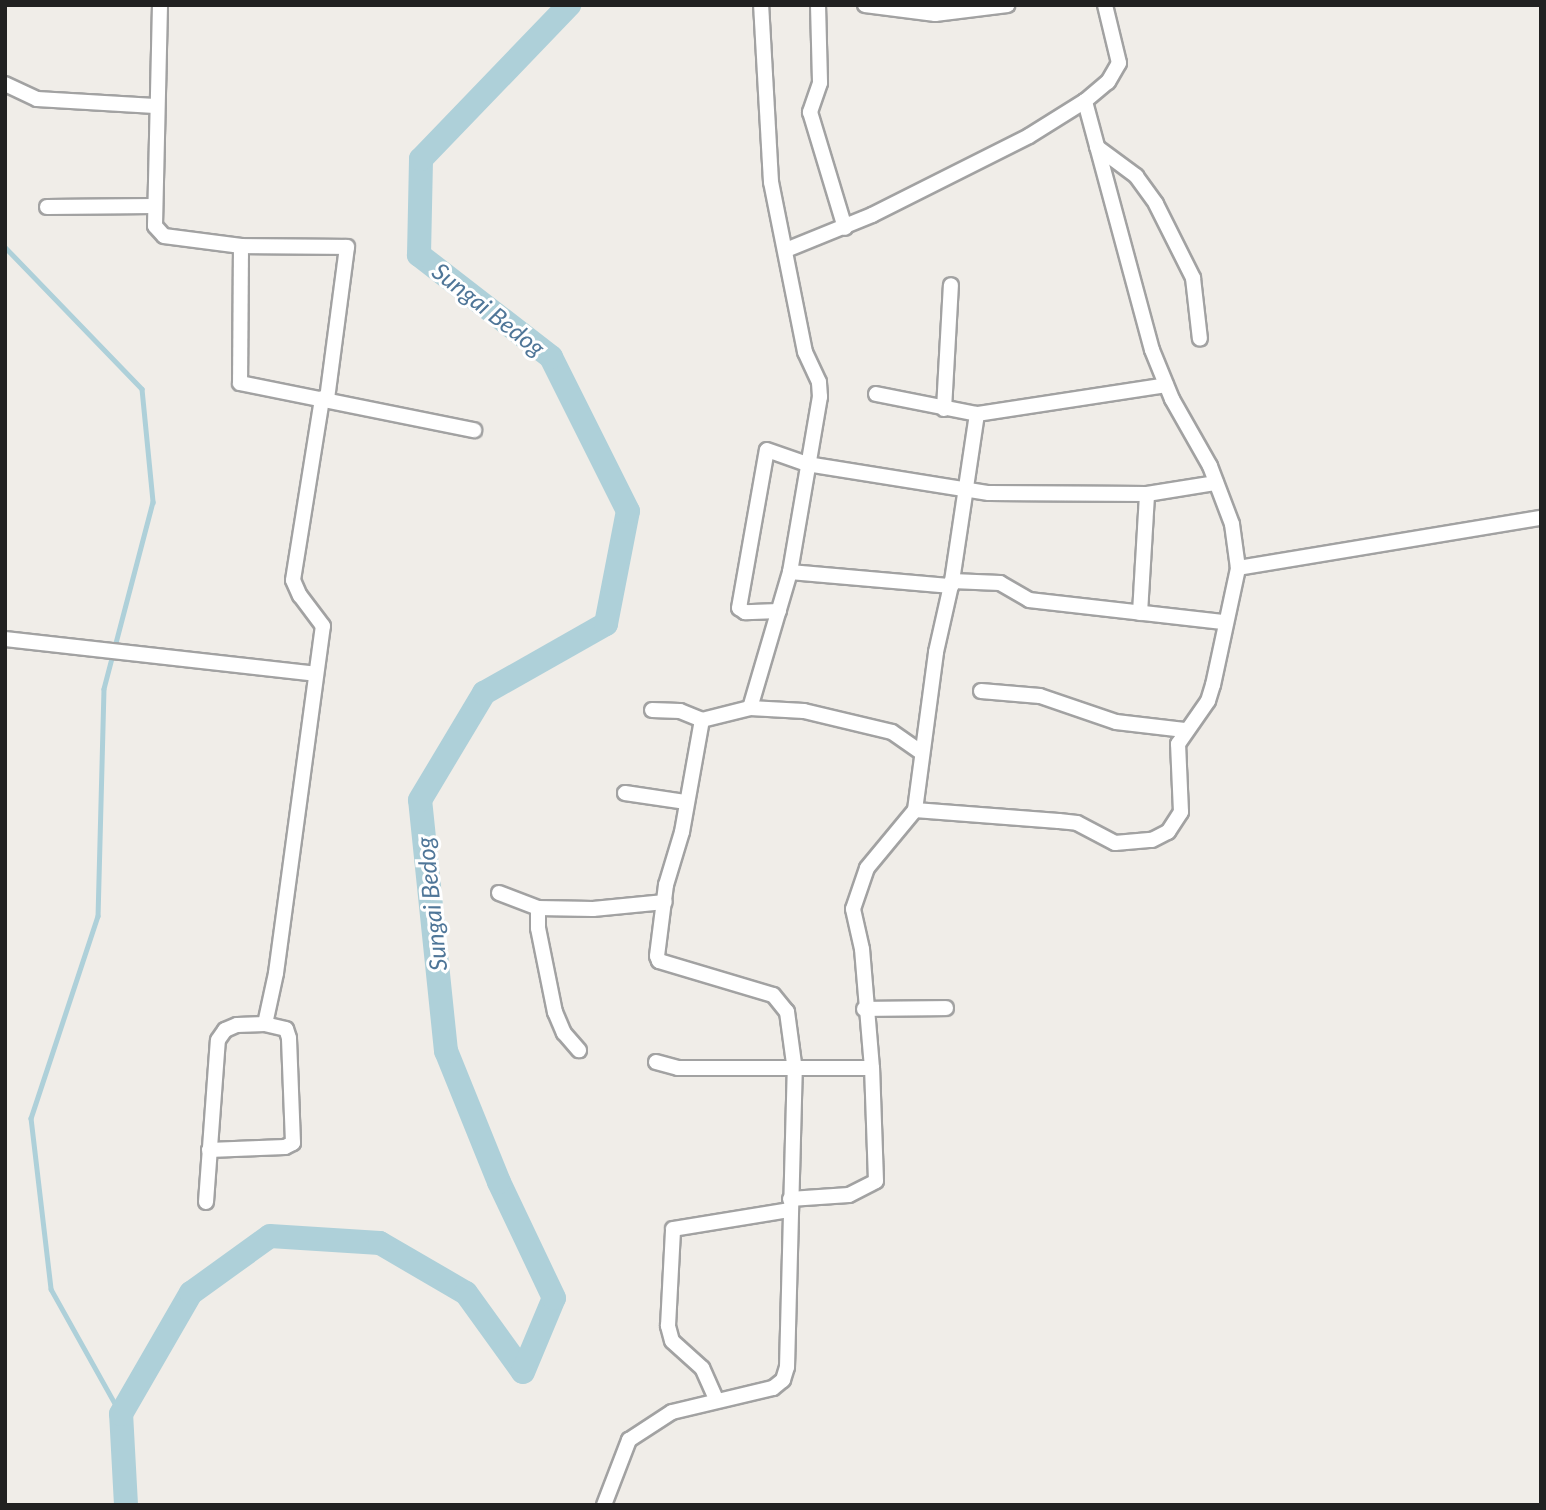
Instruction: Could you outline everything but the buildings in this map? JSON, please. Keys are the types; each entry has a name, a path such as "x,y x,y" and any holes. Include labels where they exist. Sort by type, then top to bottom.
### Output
{"street":[{"path":"160,5 155,106 155,226 164,236 242,246 347,247 293,580 300,596 323,626 265,1024"},
{"path":"750,708 790,572 819,382 805,352 771,182 761,5"},
{"path":"818,5 821,83 810,112 845,228"},
{"path":"865,5 936,15 1007,5"},
{"path":"786,250 845,228 1029,136 1085,101 1108,82 1119,63 1105,5"},
{"path":"5,83 37,99 155,106"},
{"path":"915,810 1077,823 1115,843 1152,840 1168,832 1181,812 1178,744 1185,730 1208,701 1223,622 1238,568 1232,524 1216,483 1166,385 1152,350 1085,101"},
{"path":"1097,147 1136,176 1156,204 1193,278 1200,339"},
{"path":"47,207 154,206"},
{"path":"242,246 239,381 474,430"},
{"path":"944,409 951,285"},
{"path":"876,394 977,414 1166,385"},
{"path":"716,1399 702,1368 672,1341 668,1326 673,1229 849,1195 876,1181 872,1068 864,1009 862,949 853,909 856,893 867,868 915,810 921,752 952,584 977,414"},
{"path":"779,611 745,612 739,608 768,450 807,464 964,489 1147,494 1216,483"},
{"path":"1140,613 1147,494"},
{"path":"1238,568 1541,518"},
{"path":"790,572 952,584 1000,583 1029,600 1223,622"},
{"path":"5,639 315,674"},
{"path":"981,691 1040,696 1116,722 1185,730"},
{"path":"652,710 680,711 702,720 750,708 849,720 892,732 921,752"},
{"path":"604,1505 629,1440 660,1417 716,1399 773,1388 783,1380 789,1329 790,1205 796,1071 783,1001 659,961 665,902 702,720"},
{"path":"625,793 686,802"},
{"path":"499,893 538,908 593,909 665,902"},
{"path":"538,908 538,928 555,1012 564,1033 579,1049"},
{"path":"864,1009 946,1008"},
{"path":"206,1202 209,1150 218,1040 225,1030 237,1026 265,1024 286,1029 289,1038 293,1143 285,1147 209,1150"},
{"path":"656,1062 678,1068 796,1071 872,1068"}],"waterway":[{"name":"Sungai Bedog","path":"126,1505 121,1414 191,1293 270,1236 380,1243 466,1293 523,1372 554,1298 499,1182 446,1051 420,800 484,693 606,624 628,511 551,357 419,255 421,159 569,5"},
{"path":"5,247 142,389 153,502 104,689 98,916 31,1118 51,1289 121,1414"}]}
